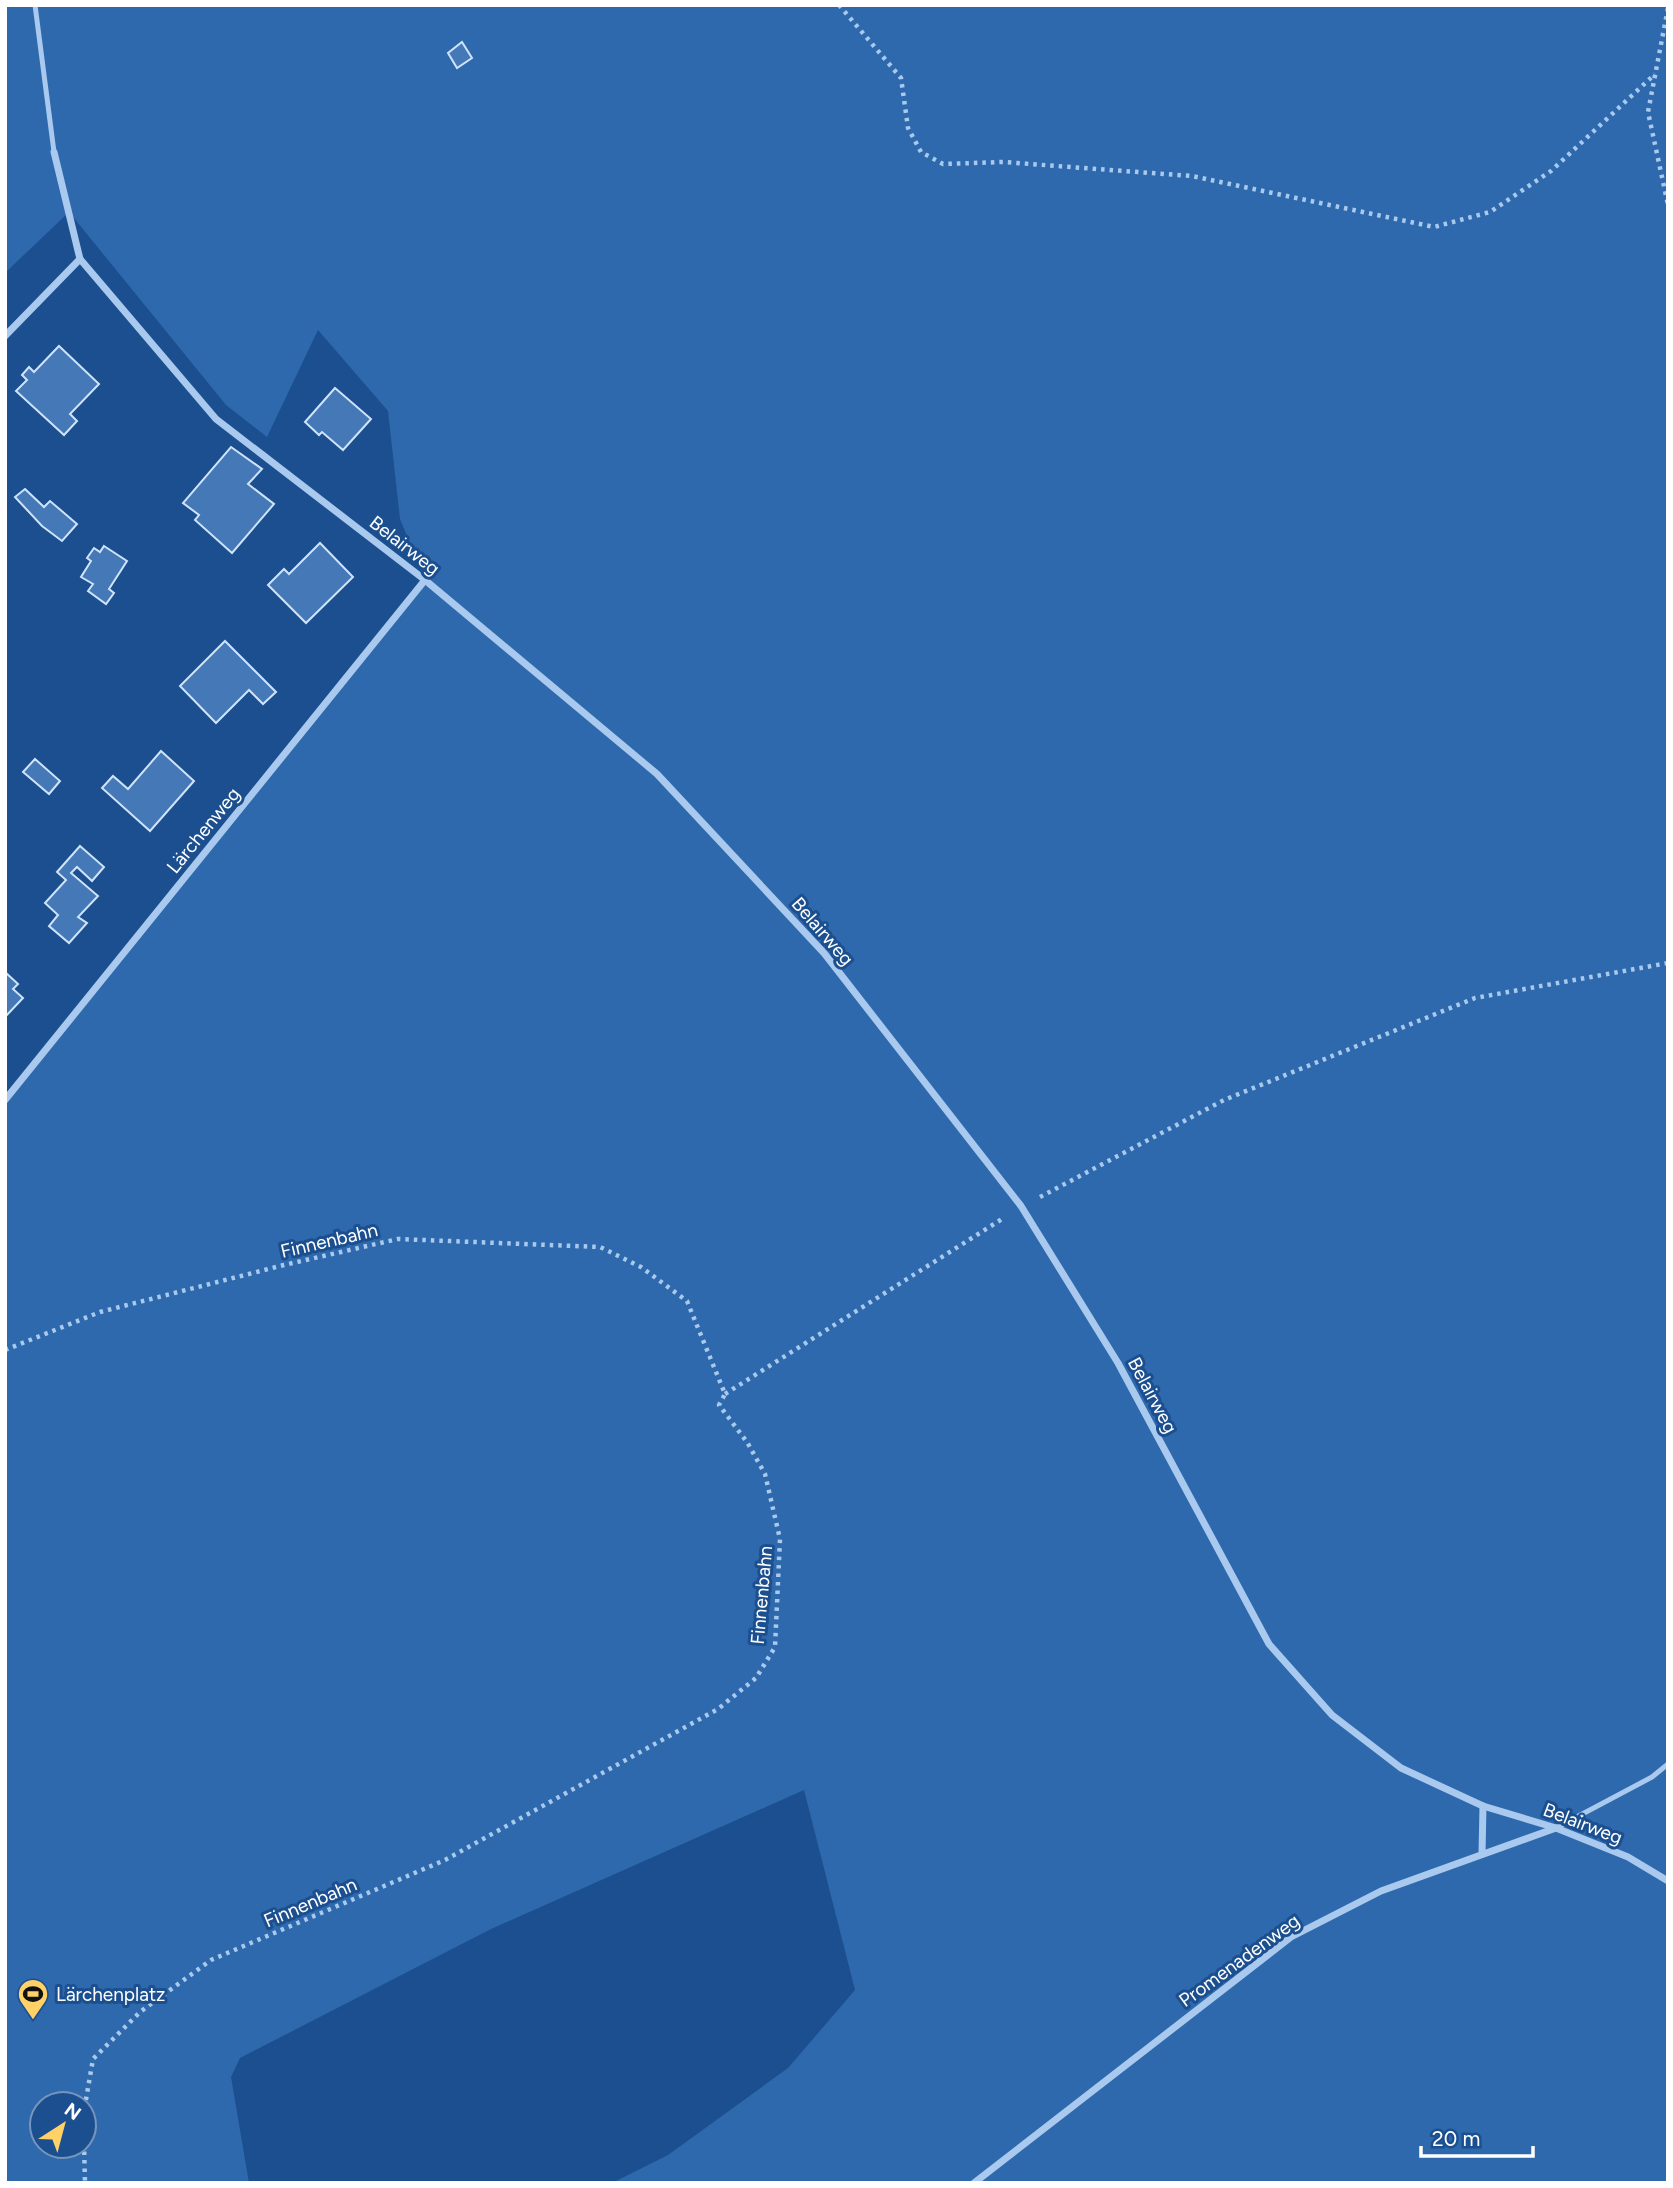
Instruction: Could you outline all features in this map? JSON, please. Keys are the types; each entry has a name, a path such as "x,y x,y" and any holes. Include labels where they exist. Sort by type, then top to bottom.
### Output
{"street":[{"name":"Belairweg","path":"54,152 80,259 216,419 425,580 657,774 824,953 1021,1206 1118,1363 1269,1644 1332,1715 1402,1768 1483,1806 1556,1828 1628,1857 1668,1881"},
{"path":"5,336 80,259"},
{"name":"Lärchenweg","path":"5,1100 425,580"},
{"path":"1482,1854 1483,1806"},
{"name":"Promenadenweg","path":"974,2183 1291,1937 1381,1891 1556,1828"}],"lane":[{"path":"35,5 54,152"},
{"name":"Promenadenweg","path":"1556,1828 1652,1777 1668,1764"}],"path":[{"path":"839,5 901,78 908,128 921,152 943,164 1003,162 1192,176 1434,227 1490,212 1551,172 1655,74"},
{"path":"1668,8 1648,112 1668,205"},
{"path":"725,1394 1021,1206 1224,1100 1475,998 1668,963"},
{"name":"Finnenbahn","path":"5,1350 100,1312 398,1239 600,1247 641,1267 687,1301 725,1394 719,1405 747,1442 765,1474 780,1539 775,1647 756,1678 718,1709 444,1860 211,1960 140,2012 93,2059 88,2090"},
{"path":"84,2160 85,2183"}],"shaded area":[{"path":"5,5 1668,5 1668,2183 612,2183 668,2155 788,2068 855,1990 804,1790 491,1929 240,2058 231,2077 249,2183 5,2183 5,1100 425,580 400,519 388,411 318,330 267,437 226,405 69,212 5,273"}],"building":[{"path":"462,42 472,58 457,68 448,53"},
{"path":"59,346 99,384 70,414 77,421 64,435 16,391 27,380 22,375 29,367 34,372"},
{"path":"335,388 371,419 343,450 322,432 319,435 305,422"},
{"path":"231,447 262,469 248,484 274,504 232,553 195,520 199,515 183,503"},
{"path":"25,489 44,507 50,501 77,524 62,541 42,526 15,497"},
{"path":"320,543 353,577 306,623 268,585 284,569 289,574"},
{"path":"104,546 127,561 109,589 114,593 106,604 88,591 93,584 81,577 91,561 87,558 94,548 100,552"},
{"path":"225,641 276,692 263,704 249,690 216,723 180,686"},
{"path":"161,751 194,781 150,831 102,788 113,776 128,789"},
{"path":"35,759 60,781 49,794 23,772"},
{"path":"80,846 104,867 92,881 77,867 71,873 98,896 78,917 87,923 69,943 49,926 58,915 45,903 66,880 57,872"},
{"path":"5,972 18,984 13,989 23,998 5,1017"}],"place":[{"name":"Lärchenplatz","path":"33,2021"}]}
